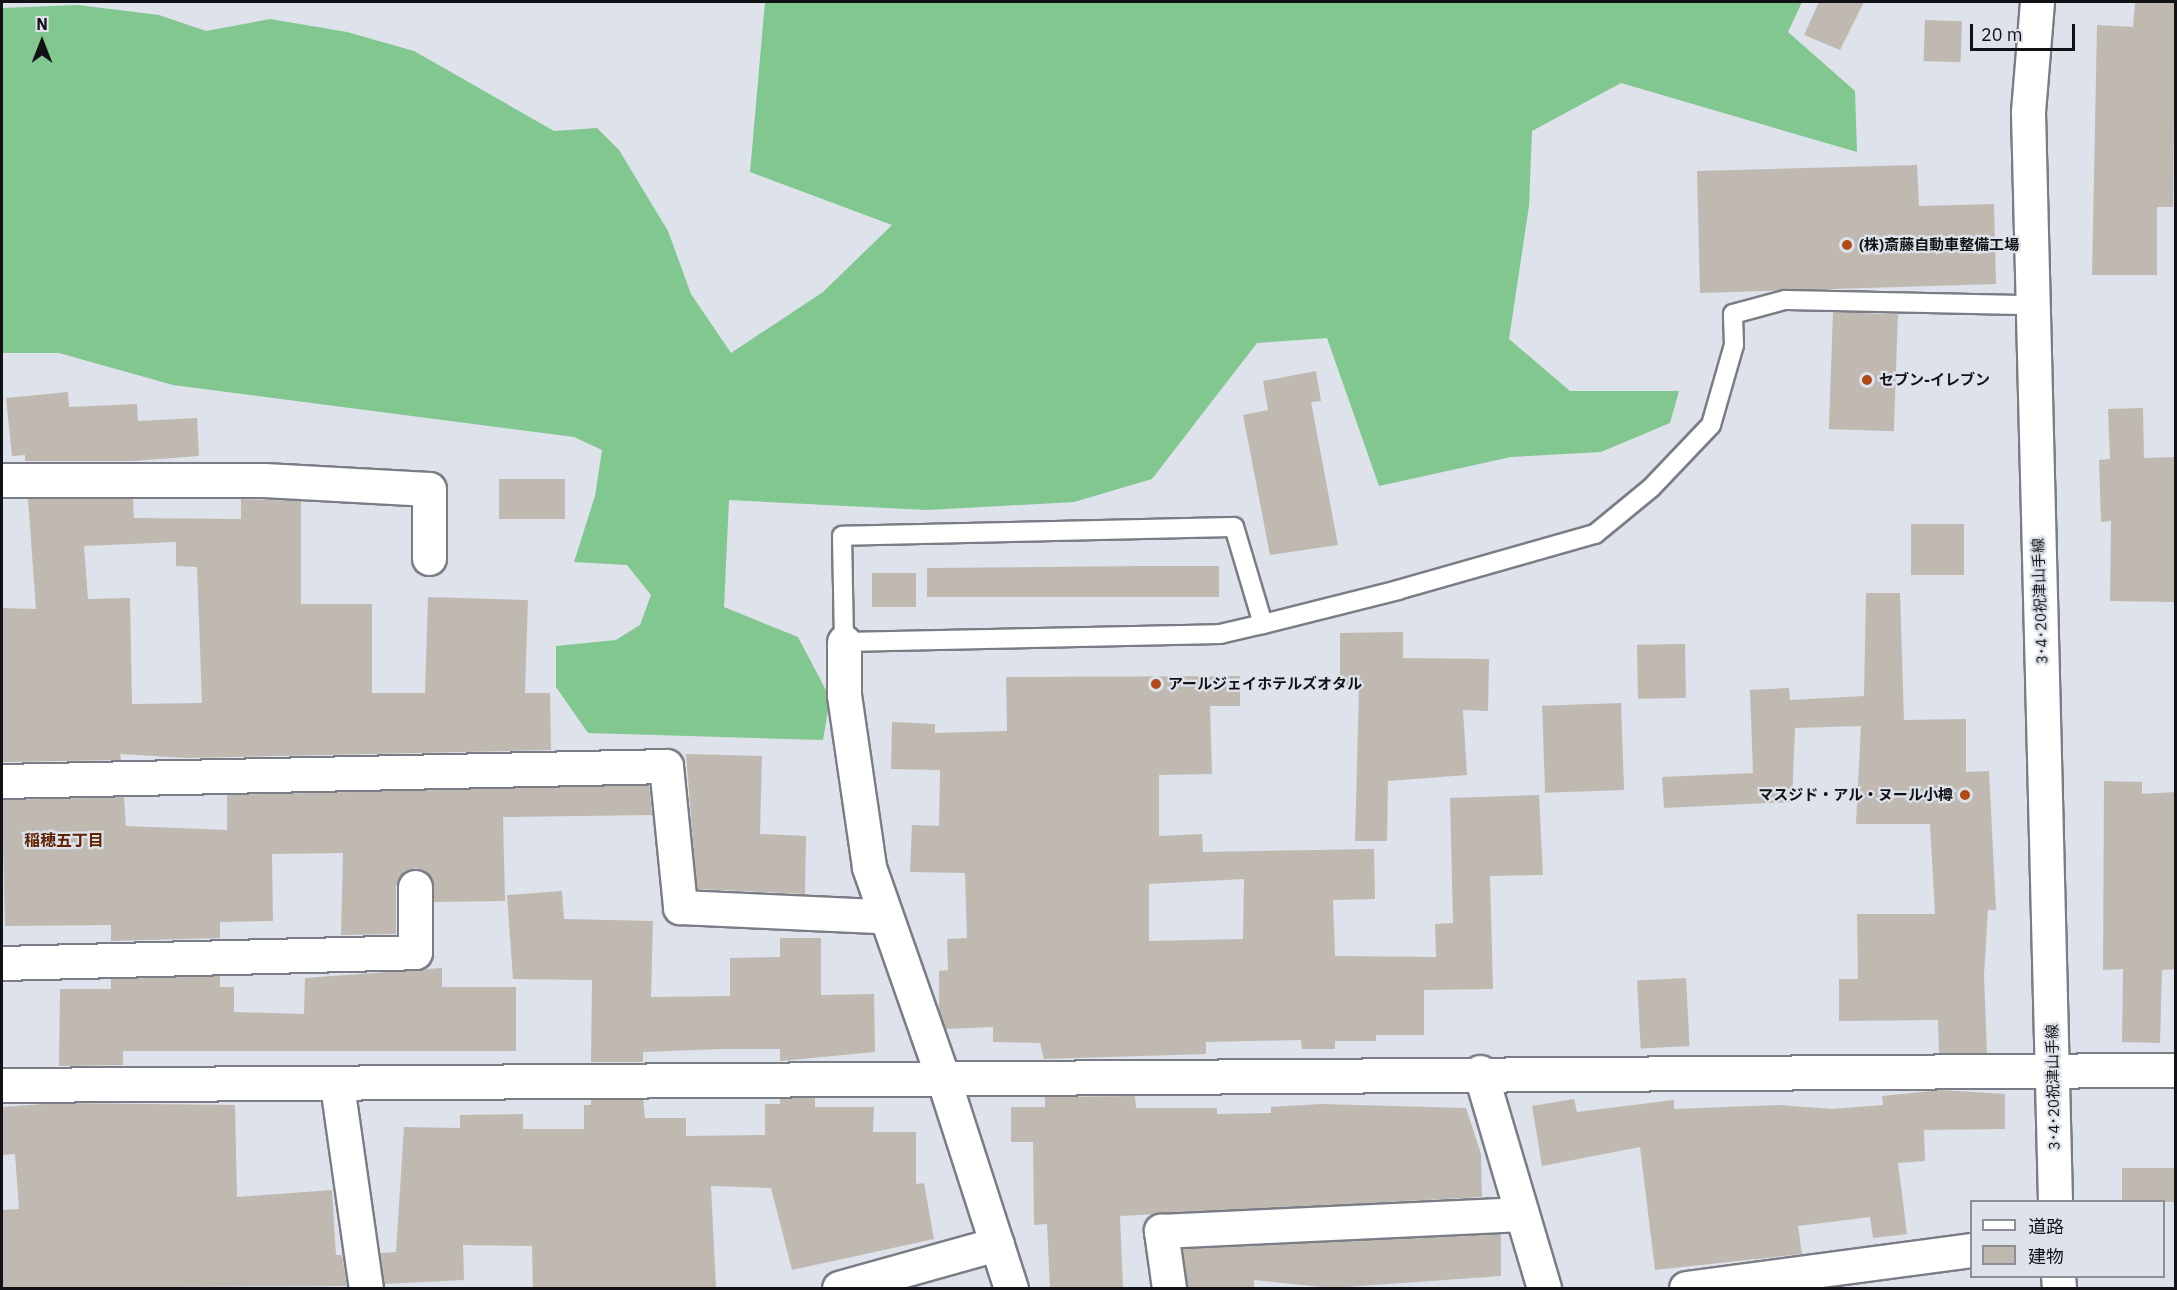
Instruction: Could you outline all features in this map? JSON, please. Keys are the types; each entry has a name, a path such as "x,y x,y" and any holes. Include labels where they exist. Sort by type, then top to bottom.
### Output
{"street":[{"name":"3･4･20祝津山手線","path":"2037,2 2028,112 2054,1067 2055,1200"},
{"path":"2,480 264,480 429,489 429,558"},
{"path":"844,642 844,695 869,867 882,916 944,1082 1011,1288"},
{"path":"2,781 666,766 680,908 882,916"},
{"path":"2,963 415,952 415,887"},
{"path":"2,1085 944,1082 1480,1072 2054,1067 2175,1070"},
{"path":"1480,1072 1544,1288"},
{"path":"338,1085 366,1288"},
{"path":"1169,1288 1161,1231 1522,1214"},
{"path":"839,1288 997,1244"},
{"path":"1686,1288 1970,1250"}],"lane":[{"path":"1263,624 1234,527 842,536 844,642 1220,634 1263,624 1595,534 1651,488 1711,425 1734,345 1733,314 1785,300 2034,305"}],"green space":[{"path":"765,2 1802,2 1788,32 1855,91 1857,152 1621,83 1532,131 1529,206 1509,339 1570,391 1679,391 1670,423 1601,452 1511,457 1379,486 1327,338 1257,343 1152,479 1074,502 927,510 729,500 724,607 798,637 830,698 823,740 588,733 556,687 556,646 616,640 640,625 651,595 627,565 574,562 595,496 602,450 574,437 173,385 59,353 2,353 3,8 78,5 159,15 206,31 270,19 347,32 414,51 554,131 597,128 619,150 668,231 691,294 731,353 823,292 892,225 750,172"}],"building":[{"path":"1819,2 1864,2 1840,50 1804,35"},
{"path":"2135,2 2175,2 2173,207 2157,207 2157,275 2092,275 2097,25 2133,27"},
{"path":"1925,20 1962,21 1961,62 1924,61"},
{"name":"(株)斎藤自動車整備工場","path":"1917,165 1919,206 1994,204 1996,284 1700,293 1697,171"},
{"name":"セブン-イレブン","path":"1833,312 1898,314 1894,431 1829,429"},
{"path":"1316,371 1321,401 1311,402 1338,545 1270,555 1243,415 1268,410 1263,381"},
{"path":"68,392 69,407 137,404 138,421 197,418 199,456 132,461 25,461 25,455 12,456 6,398"},
{"path":"2143,408 2144,458 2175,457 2175,602 2110,601 2111,521 2101,522 2099,460 2110,459 2108,409"},
{"path":"499,479 565,479 565,519 499,519"},
{"path":"28,499 133,499 134,518 241,519 241,499 301,501 301,604 372,604 372,693 425,693 428,597 528,600 525,693 550,693 551,750 188,758 120,754 121,760 2,762 2,608 36,609","holes":["176,542 176,566 197,567 202,703 132,704 130,598 88,599 84,546"]},
{"path":"1911,524 1964,524 1964,575 1911,575"},
{"path":"1219,566 1219,597 927,597 927,568"},
{"path":"872,573 916,573 916,607 872,607"},
{"path":"1866,593 1900,593 1904,720 1966,719 1966,772 1989,771 1996,910 1988,910 1984,975 1987,1053 1939,1053 1938,1020 1839,1021 1839,979 1858,979 1857,914 1935,914 1930,824 1856,824 1861,726 1795,728 1792,802 1664,808 1662,777 1753,773 1750,690 1789,688 1790,700 1864,696"},
{"path":"1403,632 1403,658 1489,659 1488,711 1463,710 1467,775 1388,781 1387,841 1355,841 1359,687 1340,687 1340,633"},
{"path":"1685,644 1686,698 1638,699 1637,645"},
{"path":"1240,676 1240,706 1210,706 1212,774 1159,775 1159,836 1202,834 1203,852 1374,849 1375,899 1333,900 1335,956 1436,957 1435,924 1453,923 1450,798 1539,795 1543,875 1490,876 1493,989 1424,990 1424,1035 1376,1035 1376,1041 1335,1041 1335,1049 1302,1049 1301,1040 1206,1042 1206,1054 1044,1059 1040,1043 993,1042 993,1027 946,1029 939,1011 939,971 948,970 947,939 967,938 965,873 910,872 912,825 939,826 940,770 891,769 892,722 935,724 935,733 1007,731 1006,677","holes":["1244,879 1243,939 1149,941 1149,884"]},
{"path":"1621,703 1624,790 1545,793 1542,706"},
{"path":"686,754 762,756 760,834 806,836 805,894 697,889"},
{"path":"2104,781 2142,782 2142,794 2175,792 2175,969 2162,970 2160,1043 2122,1042 2123,969 2103,970"},
{"path":"649,785 652,815 503,817 505,901 434,902 431,877 416,868 405,871 396,886 396,934 341,935 343,853 272,854 273,921 220,922 220,938 111,941 111,925 5,926 2,800 124,797 126,826 227,830 227,795"},
{"path":"562,891 564,919 653,921 651,997 730,996 730,958 780,957 780,938 821,938 821,995 874,994 875,1052 780,1061 780,1049 721,1049 643,1052 643,1062 591,1062 592,980 513,979 507,895"},
{"path":"442,968 442,987 516,987 516,1051 123,1051 123,1065 59,1066 60,989 111,989 111,979 220,976 220,987 234,987 234,1012 304,1014 305,978"},
{"path":"1686,978 1690,1046 1641,1048 1637,981"},
{"path":"1941,1090 2005,1094 2005,1129 1924,1130 1925,1161 1898,1163 1907,1234 1873,1238 1870,1217 1798,1226 1802,1254 1655,1270 1640,1147 1542,1166 1532,1106 1574,1099 1577,1112 1674,1100 1674,1109 1779,1105 1832,1109 1883,1105 1882,1096"},
{"path":"1135,1096 1136,1108 1217,1108 1217,1114 1271,1113 1271,1107 1321,1104 1466,1108 1481,1154 1482,1197 1120,1216 1123,1288 1050,1288 1047,1224 1034,1225 1033,1142 1011,1142 1011,1107 1045,1107 1045,1097"},
{"path":"780,1098 815,1098 815,1107 874,1107 873,1132 916,1132 916,1184 924,1183 934,1239 792,1270 771,1188 711,1186 716,1288 533,1288 532,1246 463,1245 464,1280 384,1284 380,1253 396,1252 404,1127 460,1128 460,1115 523,1114 523,1129 584,1129 584,1105 591,1105 591,1100 643,1099 645,1118 686,1118 686,1136 765,1135 765,1104 780,1104"},
{"path":"59,1103 235,1105 237,1197 332,1190 336,1255 342,1255 347,1286 2,1288 2,1210 19,1209 15,1154 2,1155 2,1107"},
{"path":"2122,1168 2175,1168 2175,1202 2122,1200"},
{"path":"1501,1234 1501,1276 1332,1288 1254,1280 1254,1288 1187,1288 1182,1249"}],"place":[{"name":"(株)斎藤自動車整備工場","path":"1847,245"},
{"name":"セブン-イレブン","path":"1867,380"},
{"name":"アールジェイホテルズオタル","path":"1156,684"},
{"name":"マスジド・アル・ヌール小樽","path":"1965,795"}],"district":[{"name":"稲穂五丁目","path":"64,840"}]}
